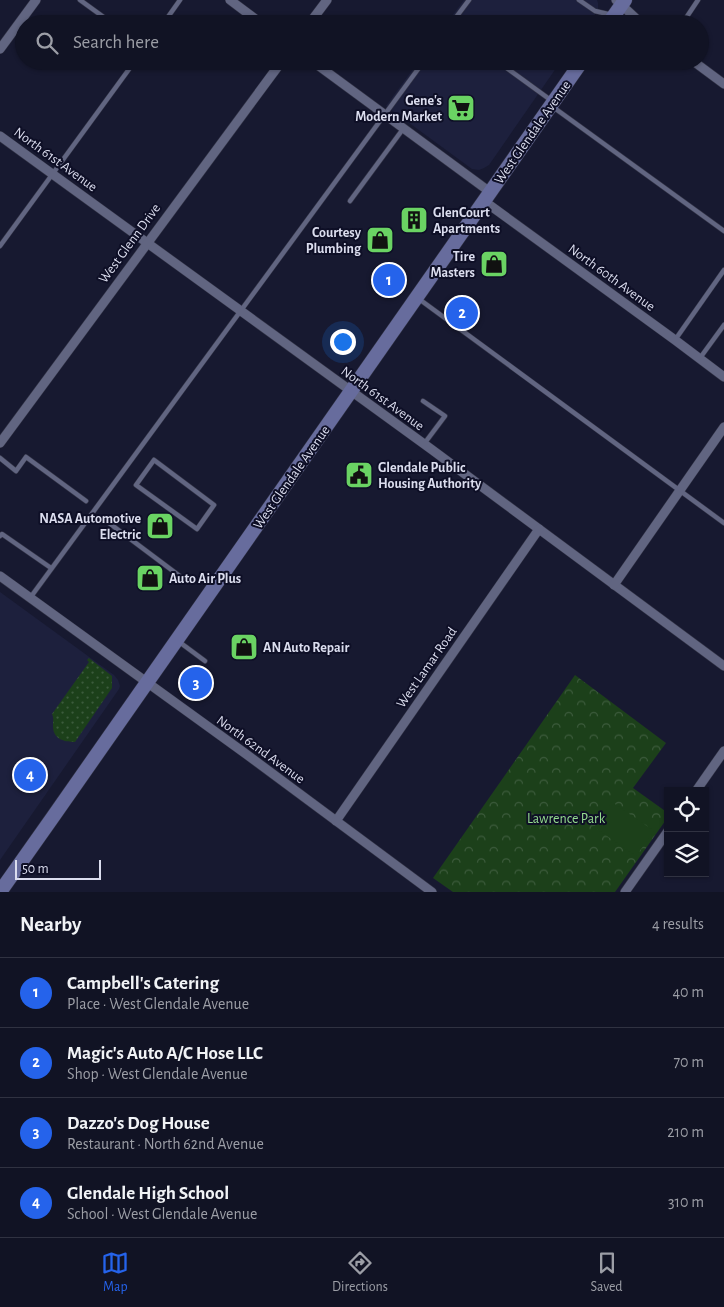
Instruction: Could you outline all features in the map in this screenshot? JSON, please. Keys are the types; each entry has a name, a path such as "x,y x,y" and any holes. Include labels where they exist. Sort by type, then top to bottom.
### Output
{"main road":[{"name":"West Glendale Avenue","path":"0,892 576,70"}],"street":[{"path":"25,15 36,0"},
{"path":"230,0 250,15"},
{"path":"316,15 327,0"},
{"path":"0,49 15,29"},
{"name":"West Glenn Drive","path":"0,442 275,70"},
{"name":"North 60th Avenue","path":"324,70 403,128 487,196 724,377"},
{"path":"705,70 724,84"},
{"name":"North 61st Avenue","path":"0,136 424,444 724,666"},
{"path":"614,585 724,427"},
{"name":"West Lamar Road","path":"336,821 539,529"},
{"name":"North 62nd Avenue","path":"0,576 432,892"},
{"path":"699,787 724,751"},
{"path":"625,892 667,832"}],"lane":[{"path":"80,0 101,15"},
{"path":"169,15 180,0"},
{"path":"457,15 468,0"},
{"path":"579,0 594,11 617,9"},
{"path":"688,15 698,0"},
{"path":"0,246 128,70"},
{"path":"30,598 417,70"},
{"path":"509,70 724,231"},
{"path":"350,201 403,128"},
{"path":"675,340 724,270"},
{"path":"416,297 724,523"},
{"path":"700,359 724,325"},
{"path":"424,401 445,416 424,444"},
{"path":"0,458 16,471 26,457 86,502"},
{"path":"154,460 214,505 197,529 136,485 154,460"},
{"path":"105,520 185,580"},
{"path":"0,536 2,534 51,568"},
{"path":"177,641 205,660"}],"shaded area":[{"path":"464,0 597,0 598,3 598,10 594,15 453,15"},
{"path":"412,70 555,70 489,165 479,170 472,169 386,106"},
{"path":"0,592 114,675 120,686 0,860"}],"green space":[{"path":"89,658 112,676 112,688 75,742 60,739 53,730 52,714 89,662 87,660"},
{"name":"Lawrence Park","path":"575,675 666,743 633,788 664,810 664,823 615,892 453,892 433,878"},
{"path":"612,802 654,831 636,856 594,827"}],"place":[{"name":"Gene's Modern Market","path":"461,108"},
{"name":"GlenCourt Apartments","path":"414,220"},
{"name":"Courtesy Plumbing","path":"380,240"},
{"name":"Tire Masters","path":"494,264"},
{"name":"Campbell's Catering","path":"389,280"},
{"name":"Magic's Auto A/C Hose LLC","path":"462,313"},
{"name":"Glendale Public Housing Authority","path":"359,475"},
{"name":"NASA Automotive Electric","path":"160,526"},
{"name":"Auto Air Plus","path":"150,578"},
{"name":"AN Auto Repair","path":"244,647"},
{"name":"Dazzo's Dog House","path":"196,683"},
{"name":"Glendale High School","path":"30,775"}]}
